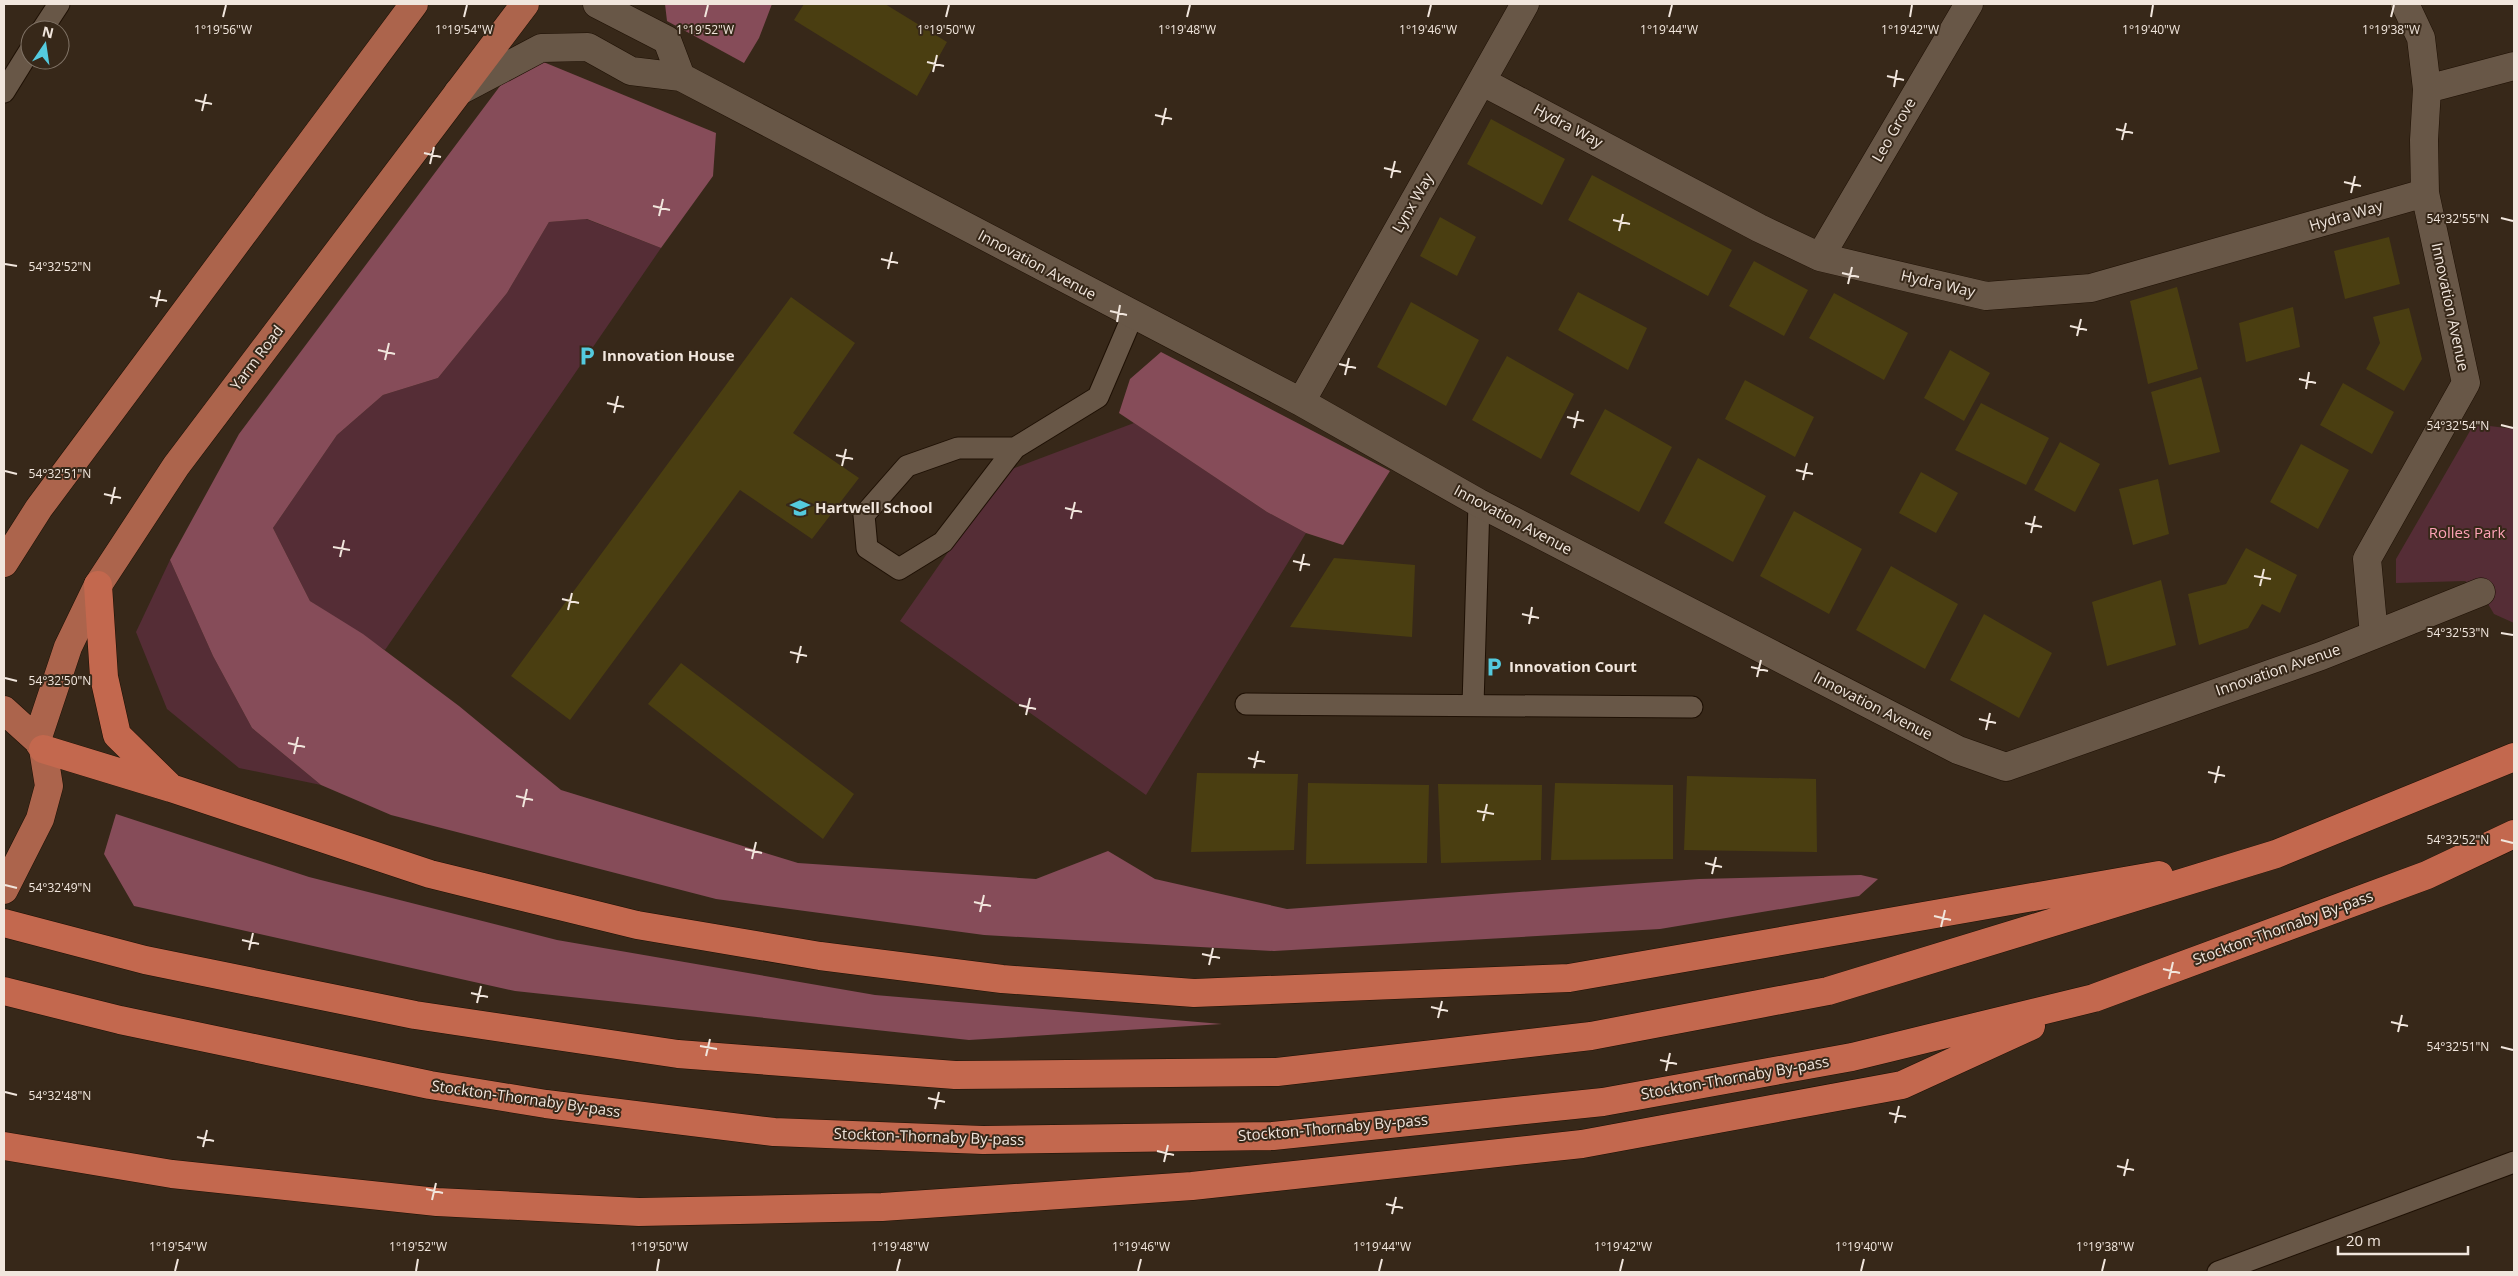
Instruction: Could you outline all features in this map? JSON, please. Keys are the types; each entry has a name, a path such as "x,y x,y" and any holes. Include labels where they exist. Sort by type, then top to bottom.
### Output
{"highway":[{"path":"98,585 104,677 117,735 171,788"},
{"path":"40,745 430,874 637,925 820,956 1002,979 1194,993 1569,978 2276,854"},
{"path":"4,923 145,960 416,1015 678,1054 955,1075 1277,1072 1591,1036 1828,991 2276,854 2514,757"},
{"name":"Stockton-Thornaby By-pass","path":"4,991 120,1020 430,1085 546,1104 774,1132 983,1140 1273,1136 1604,1102 1852,1058 2094,998 2427,875 2514,834"},
{"path":"4,1146 172,1174 398,1198 639,1212 882,1207 1192,1186 1582,1144 1902,1085 2094,998"}],"main road":[{"path":"4,563 40,508 414,4"},
{"name":"Yarm Road","path":"40,745 68,647 98,585 176,466 525,4"},
{"path":"4,710 40,745 49,786 40,819 4,890"}],"street":[{"path":"458,92 540,48 588,47 631,71 681,77 667,40 598,4"},
{"name":"Lynx Way","path":"1300,402 1525,4"},
{"name":"Leo Grove","path":"1820,257 1969,4"},
{"name":"Innovation Avenue","path":"2374,635 2367,559 2466,383 2425,193 2424,140 2427,89 2421,38 2404,4"},
{"path":"2427,89 2514,66"},
{"name":"Innovation Avenue","path":"681,77 1300,402 1479,503 1958,750 2006,766 2321,656 2481,592"},
{"name":"Hydra Way","path":"1482,82 1759,228 1820,257 1986,296 2091,288 2425,193"}],"lane":[{"path":"48,20 58,4"},
{"path":"4,92 20,66"},
{"path":"1015,448 958,448 907,466 864,515 867,548 900,569 943,542 1015,448 1098,397 1133,315"},
{"path":"1473,705 1479,503"},
{"path":"1246,704 1692,707"},
{"path":"2218,1272 2514,1162"}],"green space":[{"path":"586,219 661,248 385,650 310,601 273,528 337,435 383,395 438,378 507,293 549,222"},
{"path":"1134,423 1267,512 1306,533 1146,795 900,621 1004,472"},
{"name":"Rolles Park","path":"2474,424 2514,429 2514,623 2494,614 2481,592 2465,581 2396,583 2396,559"},
{"path":"170,560 213,656 252,728 321,785 239,768 167,709 136,632"}],"shaded area":[{"path":"665,4 772,4 759,38 744,63 667,21"},
{"path":"524,54 716,133 713,176 661,248 587,219 549,222 507,293 438,378 383,395 337,435 273,528 310,601 363,634 459,706 561,790 798,863 1036,879 1108,851 1155,879 1287,909 1699,879 1861,875 1878,879 1859,896 1660,929 1274,951 984,935 716,899 391,815 321,785 252,728 213,656 170,560 239,434"},
{"path":"1161,352 1390,471 1343,545 1306,533 1267,512 1119,413 1130,379"},
{"path":"116,814 309,877 557,940 875,995 1222,1024 969,1040 515,991 134,906 104,854"}],"building":[{"path":"804,4 885,4 947,42 917,96 794,20"},
{"path":"1491,119 1565,159 1542,205 1467,164"},
{"path":"1592,175 1732,250 1708,296 1568,220"},
{"path":"1440,217 1476,237 1457,276 1420,256"},
{"path":"2389,237 2400,284 2345,299 2334,251"},
{"path":"1754,261 1808,290 1784,336 1729,306"},
{"path":"2177,287 2198,369 2148,384 2130,301"},
{"path":"1578,292 1647,328 1628,370 1558,330"},
{"path":"1834,293 1908,333 1884,380 1809,338"},
{"name":"Hartwell School","path":"791,297 855,343 793,433 859,478 812,539 740,490 570,720 511,676"},
{"path":"1411,302 1479,340 1446,406 1377,367"},
{"path":"2293,307 2300,347 2246,362 2239,323"},
{"path":"2409,308 2422,359 2404,391 2366,369 2380,343 2373,317"},
{"path":"1950,350 1990,373 1964,421 1924,398"},
{"path":"1507,356 1574,394 1541,459 1472,420"},
{"path":"2201,377 2220,452 2169,465 2151,392"},
{"path":"1745,380 1814,417 1795,457 1725,419"},
{"path":"2343,383 2394,412 2372,454 2320,425"},
{"path":"1981,403 2049,438 2026,485 1955,450"},
{"path":"1605,409 1672,447 1639,512 1570,474"},
{"path":"2060,442 2100,464 2075,512 2034,490"},
{"path":"2301,444 2349,470 2318,529 2270,502"},
{"path":"1698,458 1766,496 1733,562 1664,523"},
{"path":"1921,472 1958,493 1936,533 1899,513"},
{"path":"2158,479 2169,534 2133,545 2119,489"},
{"path":"1794,511 1862,549 1829,614 1760,576"},
{"path":"2246,548 2297,575 2280,613 2262,604 2248,628 2199,645 2188,594 2226,584"},
{"path":"1334,558 1415,565 1412,637 1290,627"},
{"path":"1891,566 1958,604 1925,669 1856,630"},
{"path":"2161,580 2176,645 2107,666 2092,602"},
{"path":"1984,614 2052,653 2019,718 1950,680"},
{"path":"681,663 854,794 823,839 648,704"},
{"path":"1197,773 1298,774 1294,850 1191,852"},
{"path":"1687,776 1816,779 1817,852 1684,850"},
{"path":"1308,783 1429,785 1427,863 1306,864"},
{"path":"1555,783 1673,785 1673,859 1551,860"},
{"path":"1438,784 1542,785 1541,860 1441,863"}],"place":[{"name":"Innovation House","path":"587,356"},
{"name":"Hartwell School","path":"800,508"},
{"name":"Innovation Court","path":"1494,667"}]}
